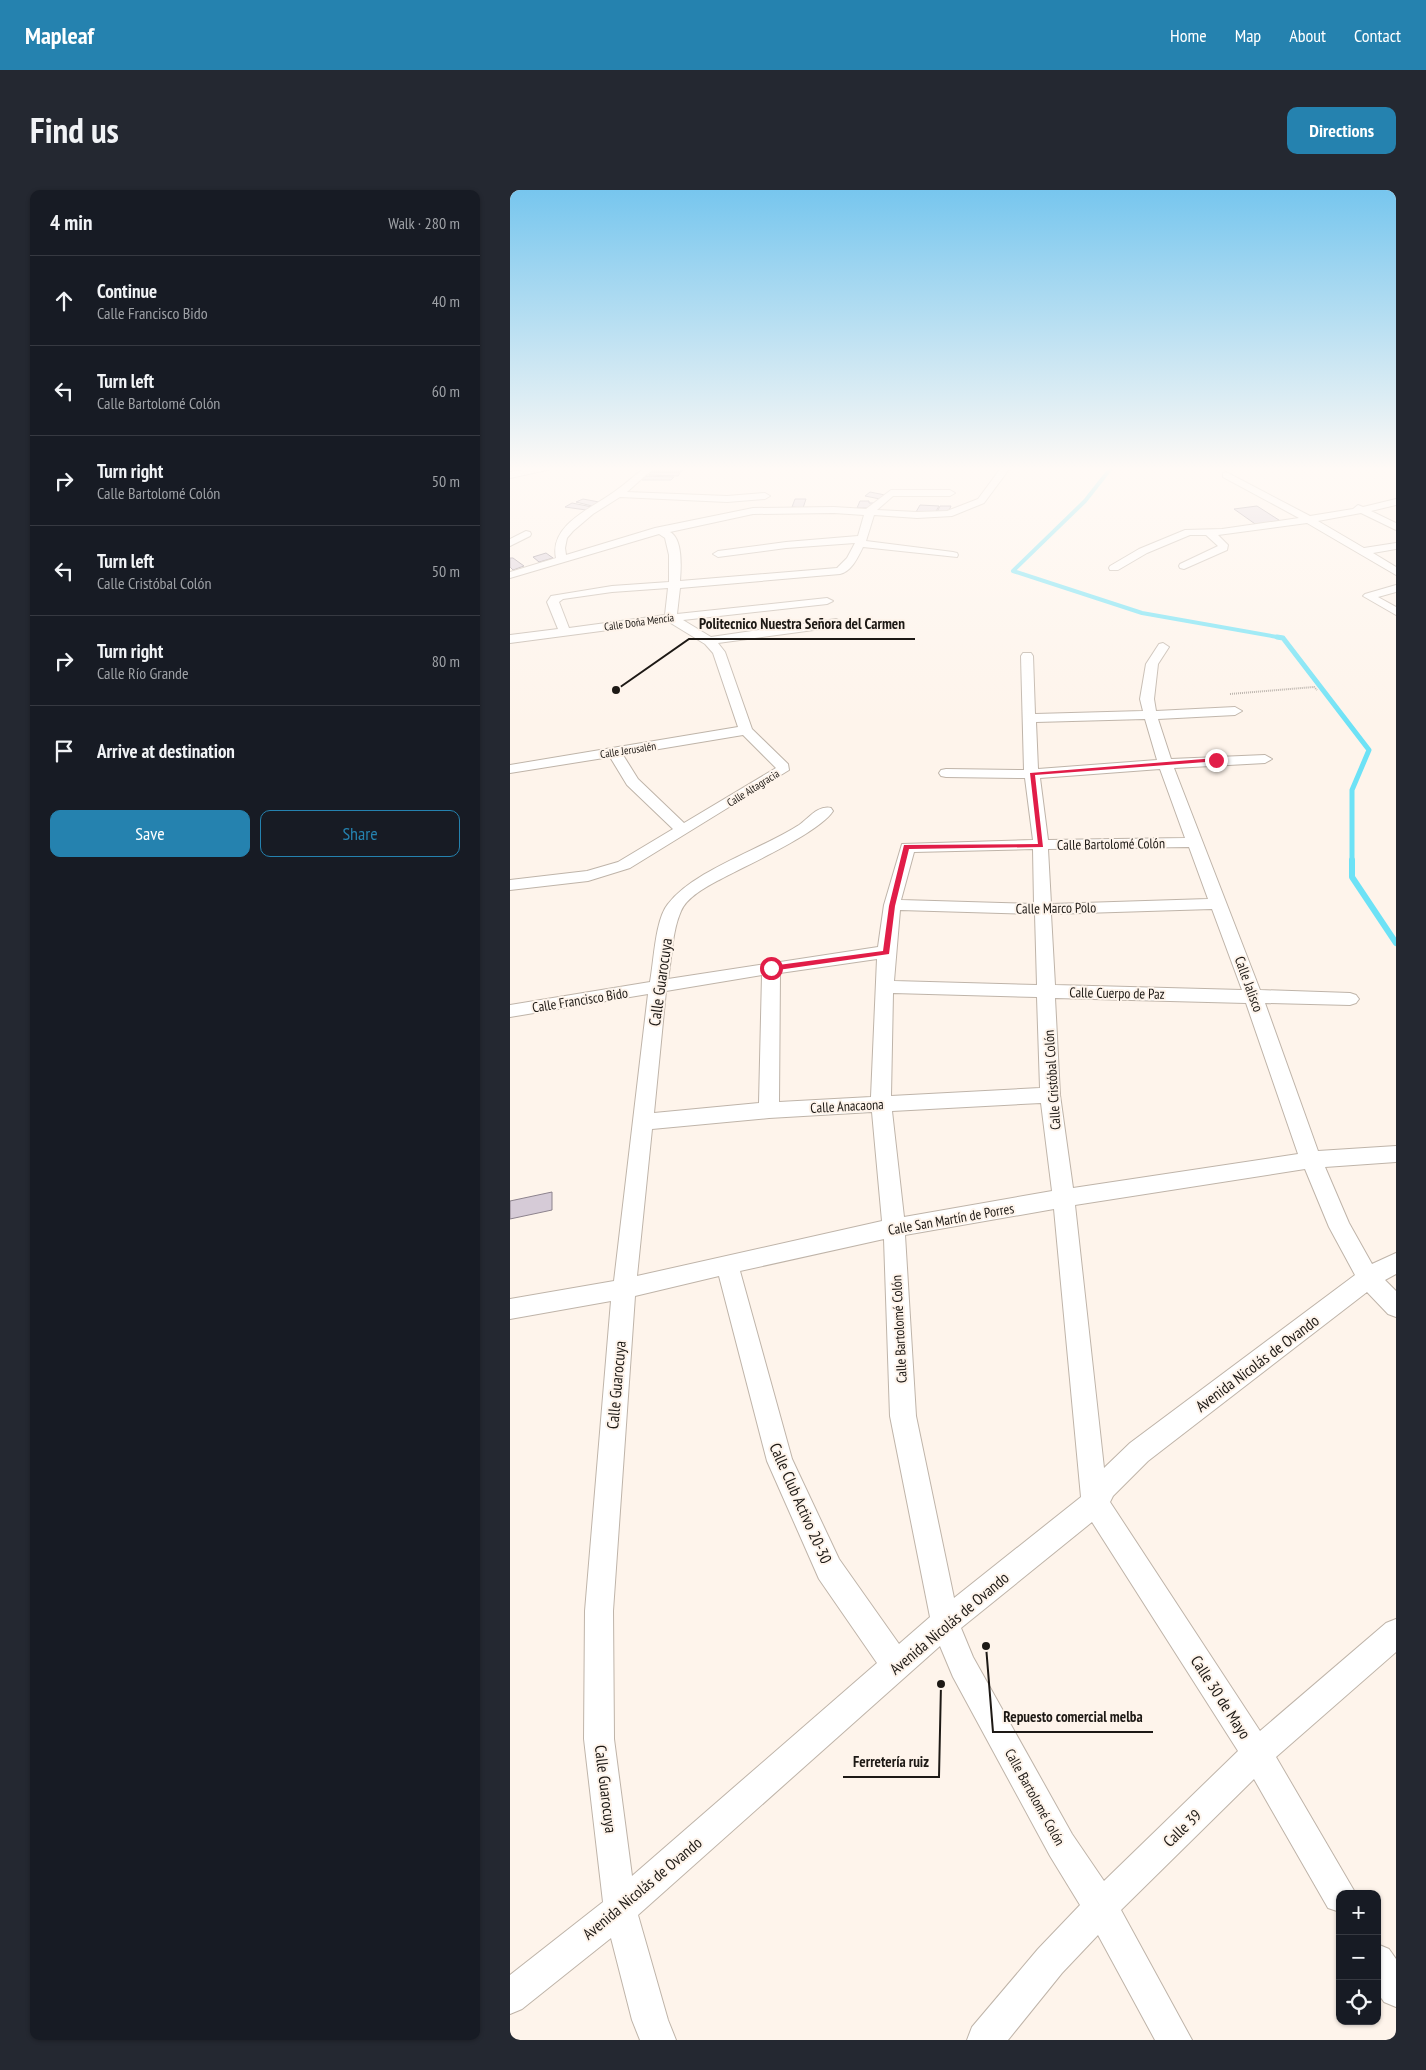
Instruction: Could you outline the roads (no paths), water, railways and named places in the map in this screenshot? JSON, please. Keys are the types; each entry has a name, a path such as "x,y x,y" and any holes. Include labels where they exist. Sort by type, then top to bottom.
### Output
{"street":[{"path":"560,554 562,558"},
{"path":"510,575 575,554"},
{"path":"671,618 674,554"},
{"path":"565,632 553,602 555,598 562,596 612,589 674,586 771,574 834,573 844,568 854,554"},
{"path":"949,554 953,555"},
{"path":"1114,568 1137,554"},
{"path":"1184,566 1209,554"},
{"path":"1366,554 1396,572"},
{"path":"1396,588 1369,596 1396,612"},
{"name":"Calle Doña Mencía","path":"510,640 671,618 827,601"},
{"name":"Calle Altagracia","path":"510,885 588,876 624,865 782,770 783,767 746,730 719,652 709,641 671,618"},
{"path":"709,641 836,623"},
{"name":"Calle Jalisco","path":"1164,647 1152,664 1147,699 1165,763 1253,996 1311,1160 1340,1227 1368,1278 1396,1307"},
{"name":"Calle Cristóbal Colón","path":"1027,656 1028,718 1032,774 1041,846 1050,1095 1064,1198 1095,1503"},
{"path":"1028,718 1235,711"},
{"name":"Calle Jerusalén","path":"510,769 746,730"},
{"path":"614,752 632,782 683,830"},
{"path":"946,773 1032,774 1165,763 1265,759"},
{"name":"Calle Guarocuya","path":"658,2040 650,2020 620,1909 599,1738 599,1611 624,1289 658,987 669,920 674,907 684,896 700,884 804,828 826,811"},
{"name":"Calle Bartolomé Colón","path":"1174,2040 1101,1907 1061,1844 963,1667 946,1624 903,1416 894,1228 881,1105 886,952 892,906 907,847 1196,842"},
{"name":"Calle Marco Polo","path":"892,906 1043,909 1219,904"},
{"name":"Calle Francisco Bido","path":"510,1011 771,968 886,952"},
{"path":"769,1110 771,968"},
{"name":"Calle Cuerpo de Paz","path":"884,987 1350,999"},
{"name":"Calle Anacaona","path":"644,1122 769,1110 1050,1095"},
{"name":"Calle San Martín de Porres","path":"510,1309 624,1289 727,1264 894,1228 1064,1198 1311,1160 1396,1154"},
{"name":"Avenida Nicolás de Ovando","path":"510,1997 620,1909 946,1624 1095,1503 1104,1487 1138,1452 1368,1278 1396,1263"},
{"name":"Calle Club Activo 20-30","path":"727,1264 780,1461 829,1569 896,1667"},
{"name":"Calle 30 de Mayo","path":"1095,1503 1257,1754 1336,1890"},
{"name":"Calle 39","path":"985,2040 1050,1961 1101,1907 1257,1754 1396,1632"},
{"path":"1381,1967 1396,1990"}],"waterway":[{"path":"1030,554 1013,571 1142,613 1283,638"},
{"path":"1277,637 1283,638"},
{"path":"1283,638 1369,750 1352,790 1352,877 1396,943"}],"place":[{"name":"Politecnico Nuestra Señora del Carmen","path":"616,690"},
{"name":"Repuesto comercial melba","path":"986,1646"},
{"name":"Ferretería ruiz","path":"941,1684"}]}
